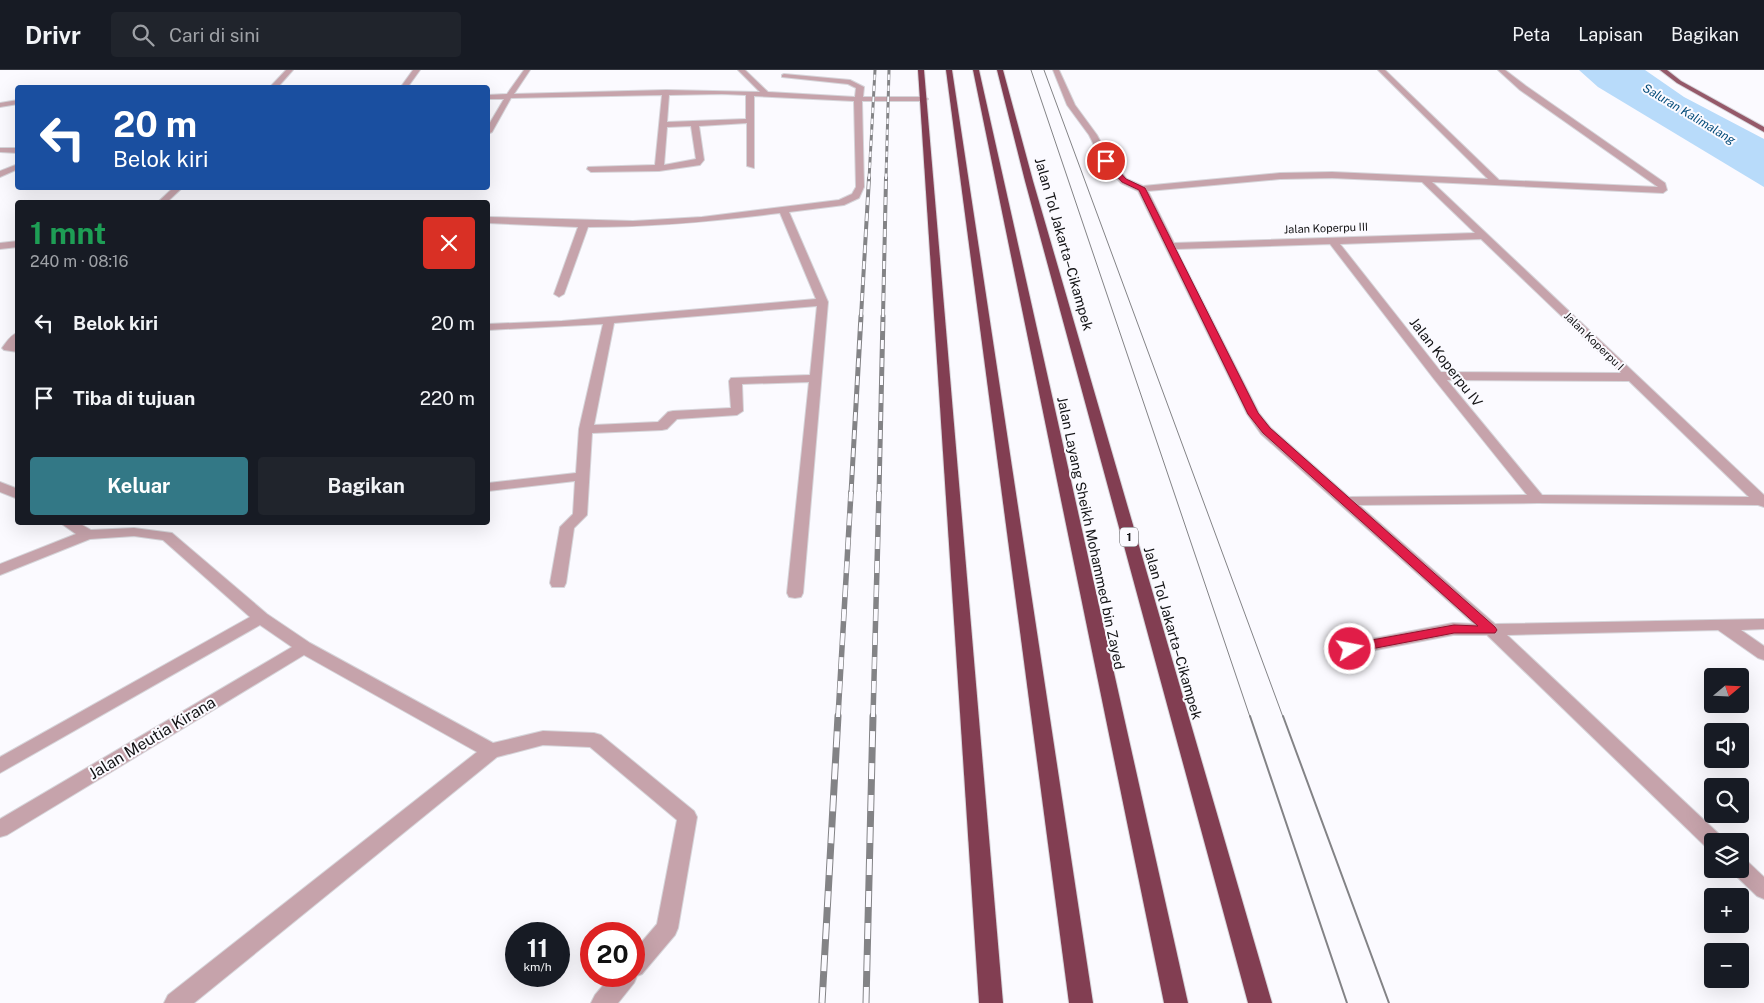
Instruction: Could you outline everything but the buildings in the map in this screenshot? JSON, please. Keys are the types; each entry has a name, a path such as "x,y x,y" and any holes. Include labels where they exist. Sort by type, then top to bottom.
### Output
{"highway":[{"path":"921,70 991,1003"},
{"path":"949,70 1081,1003"},
{"name":"Jalan Layang Sheikh Mohammed bin Zayed","path":"976,70 1176,1003"},
{"name":"Jalan Tol Jakarta–Cikampek","path":"1000,70 1260,1003"}],"main road":[{"path":"1663,70 1687,87 1764,130"}],"street":[{"path":"275,85 290,70"},
{"path":"404,85 417,70"},
{"path":"490,129 527,70"},
{"path":"741,70 766,94"},
{"path":"1056,70 1071,104 1093,135 1106,161 1124,181 1142,188 1304,175 1424,178 1663,190 1662,186 1523,88 1502,70"},
{"path":"1381,70 1496,182"},
{"path":"490,220 584,224 702,220 840,203 856,196 860,187 858,98 860,87 850,82 784,76"},
{"path":"659,168 666,92"},
{"path":"490,97 666,92 750,93 924,100"},
{"path":"750,93 751,166"},
{"path":"0,105 15,102"},
{"path":"663,125 750,121"},
{"path":"591,170 659,168 697,163 700,160 695,124"},
{"path":"0,150 15,151"},
{"path":"0,174 15,167"},
{"name":"Jalan Koperpu I","path":"1424,178 1763,502"},
{"path":"1142,188 1253,414 1266,430 1491,630 1705,833"},
{"path":"164,200 176,190"},
{"path":"784,211 824,302 795,593"},
{"path":"559,294 584,224"},
{"name":"Jalan Koperpu III","path":"1169,246 1484,236"},
{"name":"Jalan Koperpu IV","path":"1333,241 1438,376 1538,499"},
{"path":"0,246 15,244"},
{"path":"490,327 609,320 824,302"},
{"path":"558,582 567,527 580,515 586,430 609,320"},
{"path":"15,340 8,348 15,349"},
{"path":"1438,376 1631,377"},
{"path":"586,430 662,426 673,415 737,411 735,382 816,378"},
{"path":"490,487 582,476"},
{"path":"0,486 15,494"},
{"path":"1345,502 1538,499 1763,502"},
{"path":"72,525 88,534"},
{"path":"0,570 88,534 134,532 167,536 261,618 304,647 492,751"},
{"path":"0,766 261,618"},
{"path":"1350,649 1454,629 1491,630 1764,624"},
{"path":"1722,625 1764,654"},
{"name":"Jalan Meutia Kirana","path":"0,829 304,647"},
{"path":"176,1003 492,751 543,738 594,740 688,817 667,928 645,954"},
{"path":"1749,876 1764,890"},
{"path":"603,1003 617,987"}],"water":[{"name":"Saluran Kalimalang","path":"1579,70 1645,70 1684,97 1764,139 1764,187 1598,87"}],"tram line":[{"path":"1031,70 1250,717"},
{"path":"1044,70 1283,717"},
{"path":"1250,716 1347,1003"},
{"path":"1283,716 1389,1003"}],"railway":[{"path":"869,179 875,70"},
{"path":"886,179 889,70"},
{"path":"861,317 869,178"},
{"path":"883,317 886,178"},
{"path":"851,493 861,316"},
{"path":"879,493 883,316"},
{"path":"838,717 851,492"},
{"path":"873,717 879,492"},
{"path":"822,1003 838,716"},
{"path":"866,1003 873,716"}],"route":[{"path":"1106,161 1124,181 1142,188 1253,414 1266,430 1491,630 1454,629 1350,649"}]}
